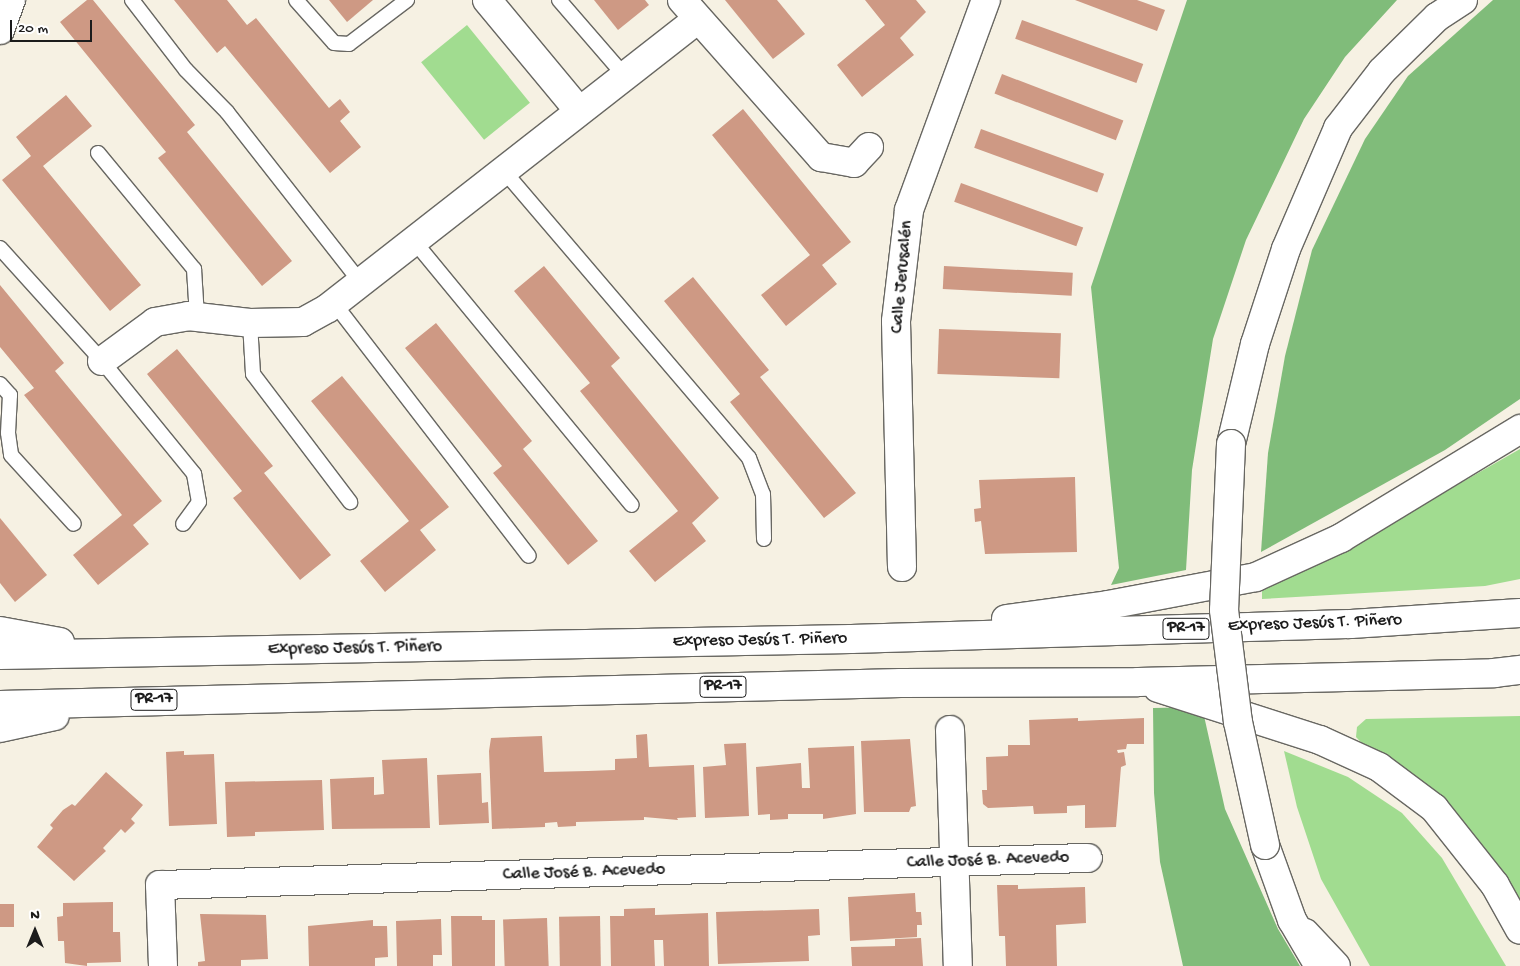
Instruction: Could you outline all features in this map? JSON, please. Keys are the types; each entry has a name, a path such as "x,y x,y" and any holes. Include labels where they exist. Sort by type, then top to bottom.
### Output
{"main road":[{"path":"0,30 12,0"},
{"path":"487,0 579,111"},
{"name":"Calle Jerusalén","path":"902,567 896,321 909,210 986,0"},
{"path":"1319,966 1292,920 1265,845 1238,722 1224,610 1231,444 1255,344 1286,248 1338,128 1382,71 1437,17 1463,0"},
{"path":"102,362 155,322 197,317 250,323 303,322 334,303 624,75 689,10 821,157 854,163 870,147"},
{"path":"851,638 1108,605 1256,577 1341,538 1520,429"},
{"name":"Expreso Jesús T. Piñero","path":"0,656 116,652 292,651 851,638 1351,624 1520,613"},
{"path":"0,631 116,652"},
{"name":"PR-17","path":"0,705 901,682 1138,682 1511,673"},
{"path":"1138,682 1320,740 1379,767 1434,808 1495,885 1520,930"},
{"path":"0,728 121,701"},
{"path":"950,730 958,966"},
{"name":"Calle José B. Acevedo","path":"163,966 160,885 1088,858"},
{"path":"1292,920 1336,966"}],"lane":[{"path":"132,0 186,70 227,112 361,282"},
{"path":"296,0 334,43 349,44 407,0"},
{"path":"560,0 624,75"},
{"path":"98,153 194,269 197,317"},
{"path":"504,170 749,458 763,494 764,539"},
{"path":"414,241 632,505"},
{"path":"0,248 102,362 194,474 199,502 183,524"},
{"path":"334,303 529,556"},
{"path":"250,323 253,374 350,502"},
{"path":"0,384 10,394 8,433 11,455 74,524"}],"green space":[{"path":"1187,0 1397,0 1345,57 1304,119 1246,240 1213,339 1192,470 1186,570 1111,585 1119,568 1091,287"},
{"path":"1493,0 1520,0 1520,399 1445,450 1261,552 1268,453 1285,356 1312,250 1365,139 1408,76"},
{"path":"467,25 530,103 484,140 421,62"},
{"path":"1520,449 1520,579 1485,586 1262,599 1262,585 1317,565"},
{"path":"1202,707 1225,809 1278,929 1300,966 1183,966 1160,862 1154,793 1153,708"},
{"path":"1520,716 1520,913 1356,737 1357,727 1366,719"},
{"path":"1284,751 1348,777 1402,813 1442,858 1506,966 1370,966 1321,879 1297,807"}],"building":[{"path":"87,0 93,0 195,125 187,132 292,261 262,286 158,158 166,152 60,22"},
{"path":"174,0 227,0 247,25 256,18 329,108 340,99 350,112 340,121 361,147 330,173 225,46 217,53"},
{"path":"329,0 373,0 347,22"},
{"path":"594,0 645,0 649,5 618,30"},
{"path":"725,0 777,0 805,34 773,59"},
{"path":"865,0 916,0 926,12 900,38 914,55 862,97 837,65 885,25"},
{"path":"1075,0 1137,0 1165,10 1157,31"},
{"path":"1022,20 1143,64 1136,83 1015,39"},
{"path":"1002,74 1123,121 1116,140 994,94"},
{"path":"66,95 92,126 43,166 141,285 110,311 2,180 31,156 16,137"},
{"path":"743,109 851,242 822,265 837,284 786,326 761,295 810,255 712,135"},
{"path":"981,129 1104,174 1097,193 974,148"},
{"path":"961,183 1083,227 1076,246 954,202"},
{"path":"544,266 620,358 611,366 719,498 692,523 706,541 655,582 629,551 678,511 580,391 590,383 514,291"},
{"path":"944,266 1073,273 1072,296 943,289"},
{"path":"693,277 769,370 760,377 856,493 824,518 730,402 740,394 664,301"},
{"path":"0,285 64,363 55,371 162,501 133,525 149,544 98,585 73,555 122,515 24,395 34,388 0,347"},
{"path":"436,323 532,441 523,449 598,541 568,565 493,473 502,466 405,348"},
{"path":"939,329 1061,333 1059,378 937,374"},
{"path":"177,349 273,466 264,473 331,555 300,580 233,498 242,491 147,374"},
{"path":"342,376 449,507 420,530 436,550 385,592 360,561 409,521 311,401"},
{"path":"1075,477 1077,552 985,554 981,521 975,522 974,509 981,508 979,480"},
{"path":"0,518 47,575 15,602 0,583"},
{"path":"1078,718 1078,721 1144,718 1144,744 1127,744 1126,749 1117,750 1118,753 1124,752 1126,765 1121,767 1116,827 1085,828 1085,805 1067,806 1067,813 1034,814 1033,806 988,808 983,804 982,790 987,790 986,757 1008,756 1008,745 1030,745 1029,720"},
{"path":"647,734 649,767 694,765 696,817 677,818 678,820 644,817 644,820 576,822 576,826 558,827 557,822 545,823 545,827 492,829 489,751 491,738 542,736 544,772 588,771 615,770 615,759 637,758 636,735"},
{"path":"910,739 916,806 911,807 909,812 864,812 861,741"},
{"path":"746,743 749,816 705,818 703,767 726,765 724,744"},
{"path":"854,746 856,814 823,819 823,814 788,814 788,819 770,820 770,814 758,815 756,767 801,763 802,788 810,788 808,748"},
{"path":"184,751 184,755 214,754 217,824 169,826 166,752"},
{"path":"427,758 430,828 332,829 330,779 374,777 374,795 384,794 382,760"},
{"path":"106,772 143,805 131,819 135,823 125,833 121,829 103,848 106,851 74,881 37,847 53,828 50,825 63,810 72,804 75,806"},
{"path":"481,773 482,803 488,802 489,823 439,825 437,775"},
{"path":"322,780 324,830 255,832 255,836 227,837 225,782"},
{"path":"997,885 1018,885 1018,889 1085,887 1086,923 1056,925 1057,966 1006,966 1005,936 999,936"},
{"path":"915,893 916,912 921,912 922,925 917,925 917,937 850,941 848,897"},
{"path":"113,902 113,932 120,932 121,962 87,963 87,966 65,963 64,941 58,941 57,917 63,916 63,903"},
{"path":"0,904 14,904 14,927 0,927"},
{"path":"655,908 655,915 708,913 709,966 664,966 663,940 654,940 655,966 611,966 610,916 624,916 624,909"},
{"path":"819,909 820,935 808,936 809,961 718,964 716,912"},
{"path":"200,914 266,915 268,959 241,960 241,966 198,966 198,962 205,961"},
{"path":"451,916 482,916 482,920 495,920 495,966 452,966"},
{"path":"600,916 601,966 560,966 559,917"},
{"path":"547,918 549,966 505,966 503,920"},
{"path":"441,919 442,955 433,955 433,966 397,966 396,921"},
{"path":"373,920 373,926 387,926 388,957 375,958 375,966 309,966 308,926"},
{"path":"921,938 923,966 852,966 851,947 895,946 895,939"}]}
